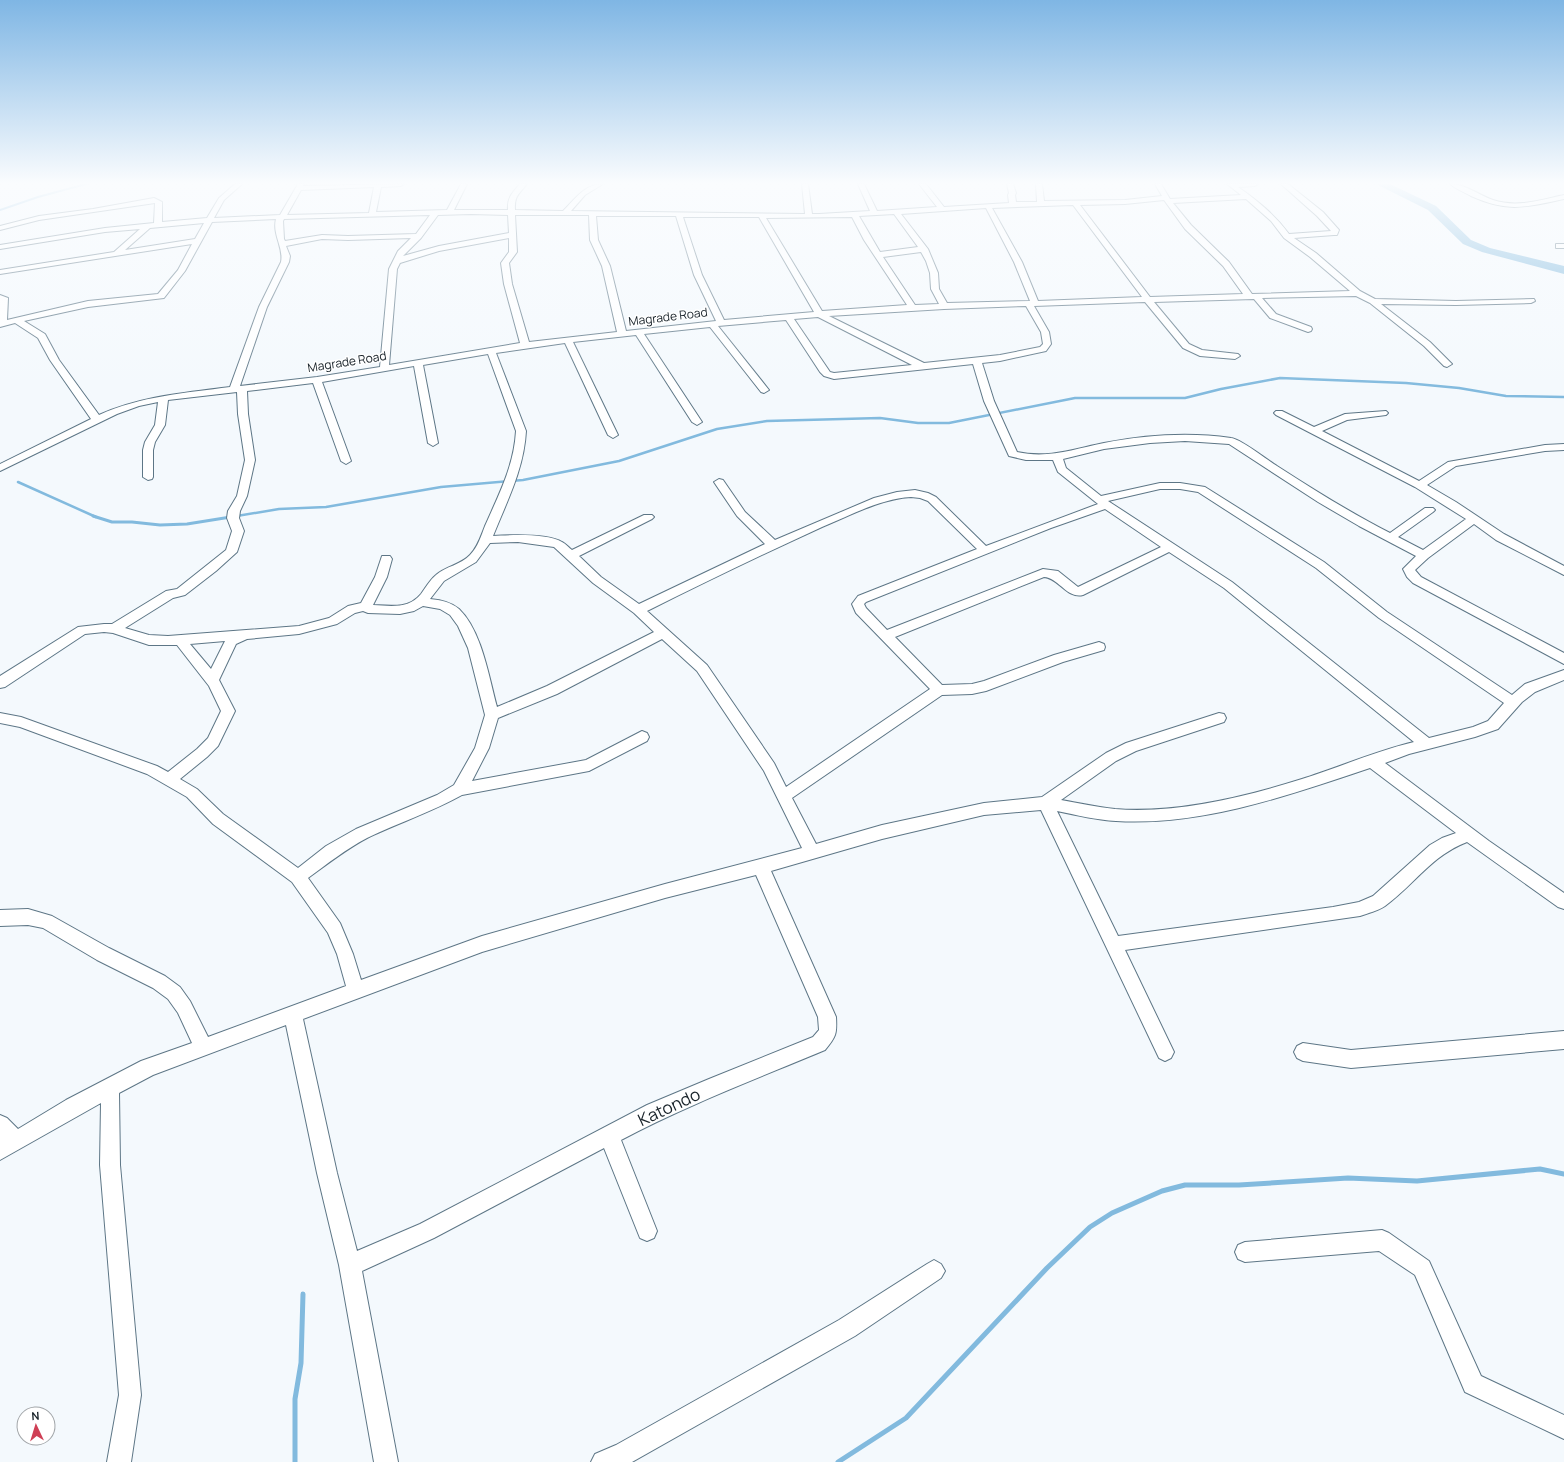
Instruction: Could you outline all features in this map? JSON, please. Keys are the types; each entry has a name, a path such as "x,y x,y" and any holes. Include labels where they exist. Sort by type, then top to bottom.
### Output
{"street":[{"path":"0,272 117,252"},
{"path":"0,297 4,298 1,324 88,304 161,296 181,271 192,252"},
{"path":"114,629 170,594 181,592 230,552 238,531 233,518 234,511 242,496 250,460 238,389 263,307 285,262 285,252"},
{"path":"384,368 391,279 393,269 402,252"},
{"path":"397,261 424,252"},
{"path":"513,252 505,263 505,267 508,284 525,345"},
{"path":"600,252 606,266 622,334"},
{"path":"691,252 717,323 764,390"},
{"path":"783,252 819,314 922,366"},
{"path":"876,252 912,307"},
{"path":"878,255 899,252"},
{"path":"925,252 932,267 935,289 944,306"},
{"path":"788,316 823,370 830,375 977,360 1038,351 1046,347 1047,341 1045,332 1031,303 1018,262 1013,252"},
{"path":"1112,252 1147,299 1186,346 1200,352 1235,356"},
{"path":"1214,252 1268,312 1273,316 1308,329"},
{"path":"1309,252 1357,293 1373,300 1384,302 1456,303 1531,301"},
{"name":"Magrade Road","path":"0,468 97,420 136,404 163,398 317,380 525,345 788,316 912,307 1357,293"},
{"path":"1373,300 1374,303 1427,344 1447,364"},
{"path":"18,321 42,336 55,360 97,420"},
{"path":"638,332 697,422"},
{"path":"568,340 613,435"},
{"path":"368,606 368,609 399,610 412,608 422,602 439,579 448,572 476,557 485,540 506,491 521,443 521,431 491,351"},
{"path":"977,360 989,401 1012,454 1026,457 1058,457 1104,446 1150,440 1185,438 1231,441 1322,500 1424,556"},
{"path":"418,362 433,443"},
{"path":"317,380 346,460"},
{"path":"148,477 148,450 150,442 160,426 163,398"},
{"path":"1279,413 1419,485 1452,504 1500,537 1564,571"},
{"path":"1314,431 1345,417 1358,414 1383,413"},
{"path":"1419,485 1452,464 1545,448 1564,447"},
{"path":"1058,457 1058,462 1062,470 1079,485 1170,547 1228,584 1426,744"},
{"path":"719,482 741,514 773,545"},
{"path":"939,690 860,610 858,604 862,599 1103,502 1160,486 1180,486 1201,489 1320,566 1383,615 1514,702"},
{"path":"638,610 773,545 882,499 898,495 915,493 924,494 932,499 984,550"},
{"path":"1390,538 1429,510"},
{"path":"572,555 648,517"},
{"path":"1473,519 1409,569 1411,574 1417,580 1564,659"},
{"path":"485,540 518,538 547,541 558,544 572,555 581,566 597,580 638,610 702,668 770,767 812,852"},
{"path":"885,636 1043,573 1054,574 1075,591 1079,592 1170,547"},
{"path":"368,606 381,576 386,559"},
{"path":"422,602 443,605 454,612 464,624 474,648 492,715 482,748 470,772 459,789"},
{"path":"0,683 82,630 92,628 114,629 149,640 180,640 244,635 299,630 333,621 352,609 368,606"},
{"path":"492,715 552,690 663,633"},
{"path":"213,680 228,645 231,641 244,635"},
{"path":"169,779 202,753 213,742 228,711 224,697 213,680 180,640"},
{"path":"784,796 939,690 972,689 986,686 1059,658 1099,647"},
{"path":"0,1125 8,1145 148,1068 482,944 665,891 761,867 882,832 984,809 1045,803 1115,815 1153,815 1194,811 1301,786 1372,760 1426,744 1475,732 1493,725 1514,702 1530,688 1564,675"},
{"path":"0,718 21,722 152,770 192,793 218,819 298,877 334,928 345,954 356,991"},
{"path":"1045,803 1111,757 1131,747 1220,718"},
{"path":"298,877 332,851 361,834 442,799 459,789 590,765 642,737"},
{"path":"1372,760 1469,835 1564,902"},
{"path":"1045,803 1165,1052"},
{"path":"1114,944 1360,909 1379,901 1436,850 1447,843 1469,835"},
{"name":"Katondo","path":"350,1265 427,1231 654,1112 819,1044 828,1033 827,1017 761,867"},
{"path":"0,918 28,917 46,921 103,954 159,982 174,993 184,1007 204,1047"},
{"path":"293,1015 327,1173 350,1265 386,1462"},
{"path":"1303,1052 1351,1059 1564,1040"},
{"path":"110,1088 110,1164 130,1395 119,1462"},
{"path":"609,1135 647,1231"},
{"path":"1245,1252 1382,1240 1422,1268 1473,1384 1564,1427"},
{"path":"603,1462 623,1454 847,1328 934,1271"}],"waterway":[{"path":"1494,252 1564,270"},
{"path":"237,516 279,509 326,507 441,487 523,480 619,461 717,429 767,421 880,418 918,423 949,423 1075,398 1185,398 1221,389 1280,378 1406,383 1459,388 1506,396 1564,397"},
{"path":"18,482 96,517"},
{"path":"96,517 112,522 132,522 160,525 187,524 237,516"},
{"path":"231,517 237,516"},
{"path":"838,1462 906,1418 1047,1268 1090,1227 1112,1213 1162,1191 1185,1185 1239,1185 1348,1178 1417,1181 1540,1169 1564,1174"},
{"path":"295,1462 295,1399 301,1363 303,1294"}]}
